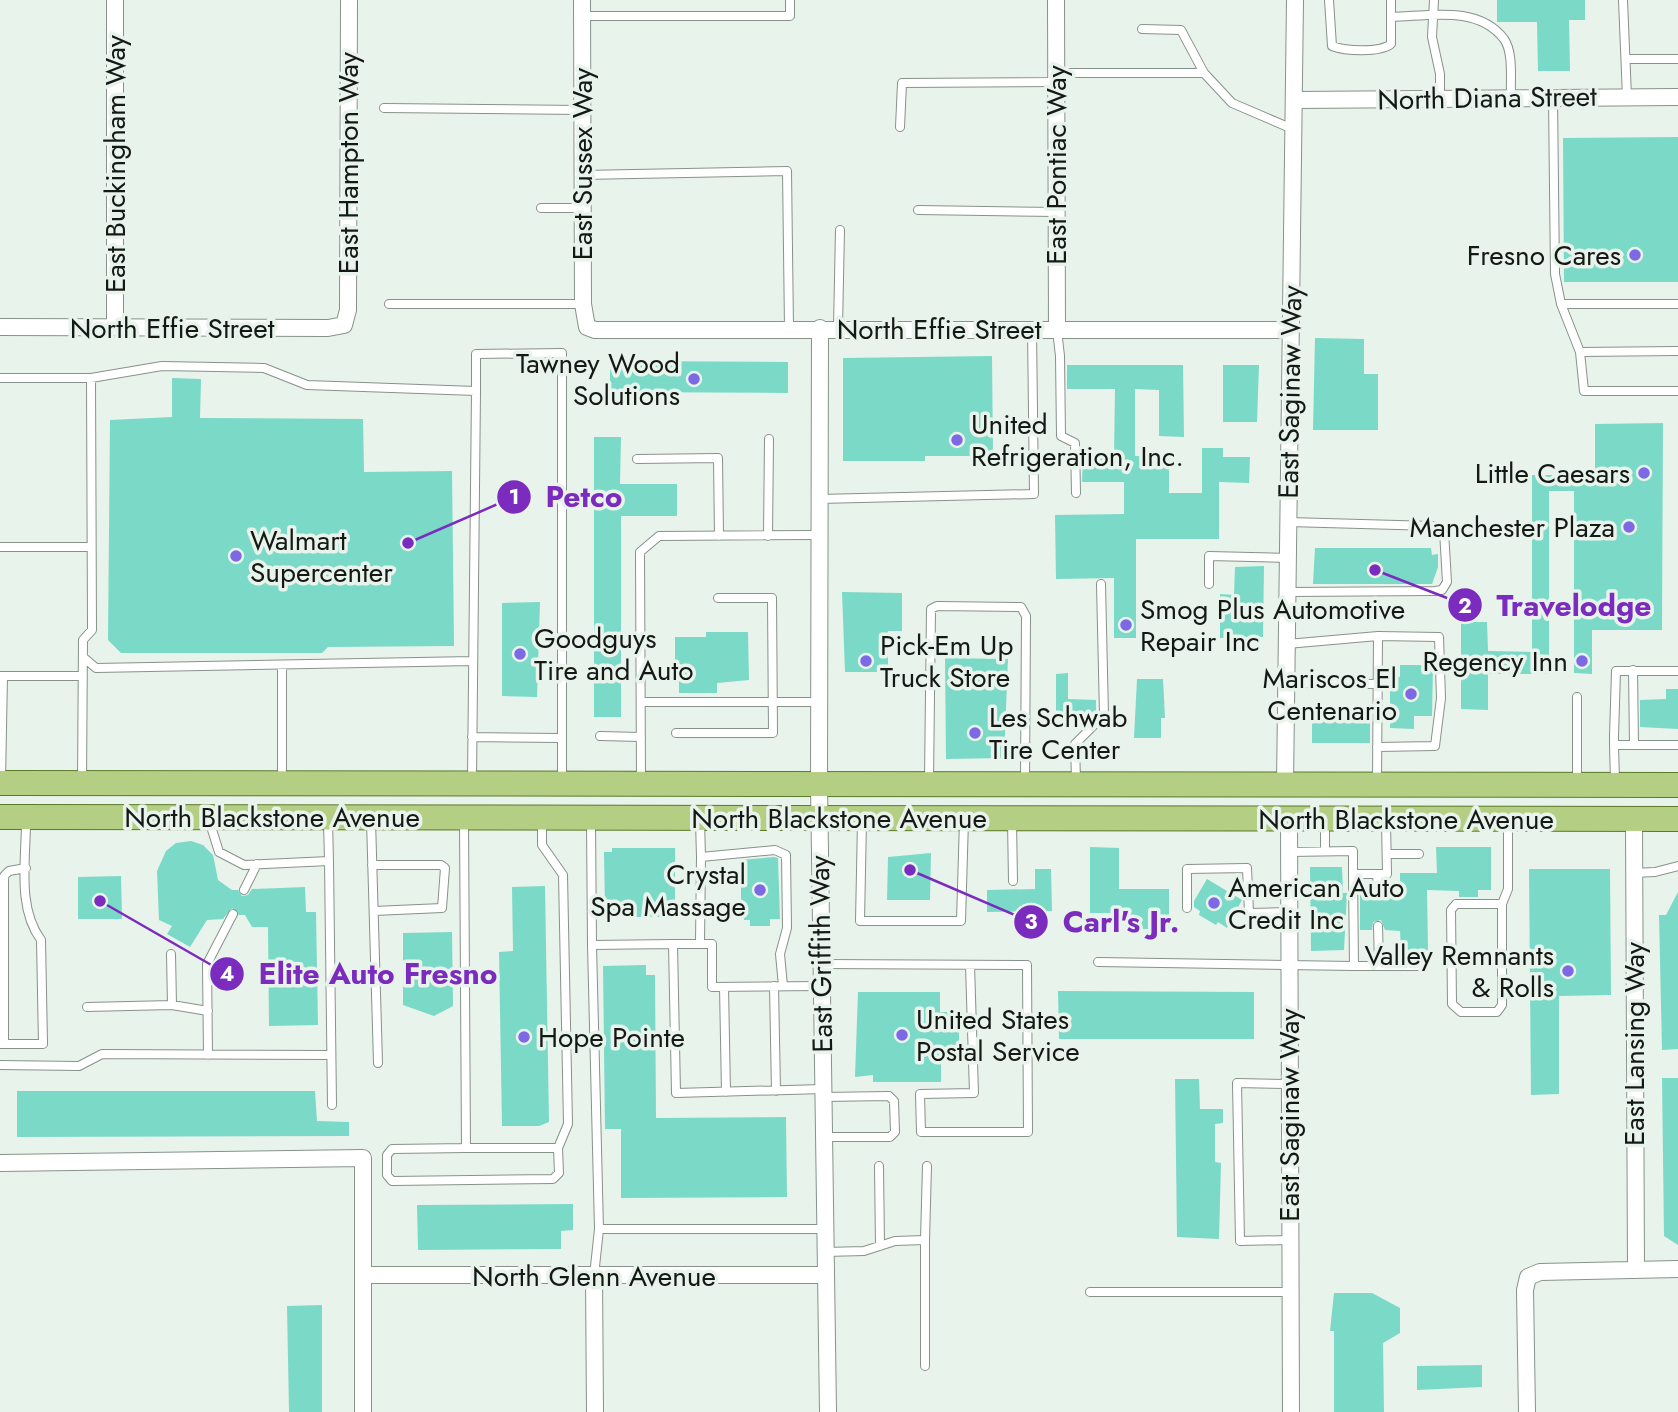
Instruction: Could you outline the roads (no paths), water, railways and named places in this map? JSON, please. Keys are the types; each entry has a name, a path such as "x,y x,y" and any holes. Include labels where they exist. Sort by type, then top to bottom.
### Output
{"main road":[{"name":"North Blackstone Avenue","path":"1,783 1678,785"},
{"path":"148,817 164,806 185,799 262,800 282,783"},
{"path":"1158,818 1193,804 1273,801 1282,795 1285,785"},
{"path":"1289,819 1290,809 1297,803 1357,800 1377,785"},
{"name":"North Blackstone Avenue","path":"0,817 1678,819"}],"street":[{"name":"East Buckingham Way","path":"115,0 115,327"},
{"name":"East Hampton Way","path":"344,325 348,310 349,0"},
{"name":"East Pontiac Way","path":"1056,0 1057,330"},
{"name":"East Saginaw Way","path":"1285,785 1296,130 1295,0"},
{"name":"East Sussex Way","path":"582,8 583,304 587,327"},
{"name":"North Diana Street","path":"1296,100 1678,97"},
{"name":"North Effie Street","path":"0,327 328,328 344,325"},
{"name":"North Effie Street","path":"587,327 1291,330"},
{"name":"East Griffith Way","path":"820,328 819,818 828,1412"},
{"name":"East Saginaw Way","path":"1289,819 1291,1412"},
{"name":"East Lansing Way","path":"1634,820 1636,1269"},
{"path":"0,1163 363,1158 363,1412"},
{"path":"1527,1412 1528,1278 1540,1272 1678,1269"},
{"name":"North Glenn Avenue","path":"363,1275 825,1275"},
{"path":"594,1276 594,1412"}],"lane":[{"path":"582,8 790,16 790,0"},
{"path":"1329,0 1330,40 1337,48 1386,48 1391,44 1391,0"},
{"path":"1434,0 1432,37 1440,74 1440,99"},
{"path":"1623,0 1627,97"},
{"path":"1392,17 1468,15 1481,20 1505,40 1510,62 1511,98"},
{"path":"1142,29 1181,30 1204,73 1232,103 1296,130"},
{"path":"1627,60 1678,59"},
{"path":"900,127 902,83 1204,73"},
{"path":"1553,97 1555,274 1561,304 1580,352 1584,391 1678,391"},
{"path":"384,108 582,110"},
{"path":"582,175 788,171 789,328"},
{"path":"541,208 583,208"},
{"path":"918,210 1057,212"},
{"path":"838,328 840,230"},
{"path":"389,304 583,304"},
{"path":"1561,304 1678,304"},
{"path":"819,499 1034,494 1032,330"},
{"path":"1057,330 1061,436 1075,443 1076,493"},
{"path":"1580,352 1678,351"},
{"path":"472,783 476,354 562,353 562,783"},
{"path":"0,378 91,378 162,366 264,368 307,385 476,391"},
{"path":"82,783 83,640 92,630 91,378"},
{"path":"768,536 769,439"},
{"path":"637,459 719,457 719,536"},
{"path":"1288,522 1434,526 1444,531 1447,582 1441,590 1435,591 1288,592"},
{"path":"641,783 640,552 659,536 819,535"},
{"path":"0,547 91,547"},
{"path":"1209,584 1209,556 1288,558"},
{"path":"1076,784 1075,744 1104,715 1101,584"},
{"path":"677,733 773,733 772,598 719,597"},
{"path":"929,784 929,614 937,606 1025,609 1025,784"},
{"path":"1377,785 1378,636"},
{"path":"1287,643 1378,636 1439,637 1441,698 1435,746 1377,747"},
{"path":"83,657 96,667 473,661"},
{"path":"282,665 282,783"},
{"path":"1633,670 1634,745"},
{"path":"1615,785 1616,671 1678,671"},
{"path":"1,783 2,676 82,676"},
{"path":"1287,683 1376,684"},
{"path":"1577,697 1577,785"},
{"path":"641,702 819,702"},
{"path":"600,736 641,737"},
{"path":"472,737 561,738"},
{"path":"1614,745 1678,745"},
{"path":"26,817 26,868 26,912 31,926 41,940 43,1044 2,1044 4,876 9,870 26,868"},
{"path":"208,817 219,852 244,865 329,861"},
{"path":"328,817 332,1105"},
{"path":"371,817 378,1063"},
{"path":"464,817 466,1149"},
{"path":"542,818 542,845 563,875 568,1124 558,1149 559,1173 553,1179 392,1181 387,1175 387,1155 392,1149 558,1149"},
{"path":"590,818 599,1229 594,1276"},
{"path":"700,818 700,944"},
{"path":"862,818 860,921 961,921 964,818"},
{"path":"1012,818 1013,881"},
{"path":"1325,819 1325,851"},
{"path":"1353,874 1387,874 1387,819"},
{"path":"1502,904 1456,904 1451,910 1452,1004 1461,1012 1497,1012 1502,1005 1502,904 1508,889 1508,820"},
{"path":"701,857 775,850 786,855 788,928 780,954 776,1091"},
{"path":"1289,852 1353,851 1354,966"},
{"path":"1387,854 1419,854"},
{"path":"244,890 257,864"},
{"path":"372,864 441,864 445,868 442,908 374,911"},
{"path":"1633,873 1655,872 1678,866"},
{"path":"1187,908 1187,869 1247,868 1249,913 1289,912"},
{"path":"1377,874 1378,888"},
{"path":"208,1055 207,964 233,914"},
{"path":"1378,926 1379,966"},
{"path":"673,944 677,1093 776,1091 889,1096 894,1101 895,1132 890,1137 823,1138"},
{"path":"592,945 712,944 712,987 821,986"},
{"path":"171,954 172,1004"},
{"path":"1098,962 1420,966"},
{"path":"821,964 1027,965 1028,1132 921,1132 920,1094 974,1093 970,965"},
{"path":"724,987 726,1092"},
{"path":"87,1007 172,1004 208,1011"},
{"path":"0,1065 79,1066 102,1054 331,1055"},
{"path":"1289,1084 1237,1083 1240,1241 1290,1240"},
{"path":"879,1166 880,1246"},
{"path":"925,1366 927,1166"},
{"path":"599,1229 825,1229"},
{"path":"825,1252 864,1251 895,1241 925,1240"},
{"path":"1090,1292 1290,1292"}],"place":[{"name":"Fresno Cares","path":"1635,255"},
{"name":"Tawney Wood Solutions","path":"694,379"},
{"name":"United Refrigeration, Inc.","path":"957,440"},
{"name":"Little Caesars","path":"1644,473"},
{"name":"Manchester Plaza","path":"1629,527"},
{"name":"Petco","path":"408,543"},
{"name":"Walmart Supercenter","path":"236,556"},
{"name":"Travelodge","path":"1375,570"},
{"name":"Smog Plus Automotive Repair Inc","path":"1126,625"},
{"name":"Goodguys Tire and Auto","path":"520,654"},
{"name":"Pick-Em Up Truck Store","path":"866,661"},
{"name":"Regency Inn","path":"1582,661"},
{"name":"Mariscos El Centenario","path":"1411,694"},
{"name":"Les Schwab Tire Center","path":"975,733"},
{"name":"Carl's Jr.","path":"910,870"},
{"name":"Crystal Spa Massage","path":"760,890"},
{"name":"Elite Auto Fresno","path":"100,901"},
{"name":"American Auto Credit Inc","path":"1214,903"},
{"name":"Valley Remnants & Rolls","path":"1568,971"},
{"name":"United States Postal Service","path":"902,1035"},
{"name":"Hope Pointe","path":"524,1037"}]}
